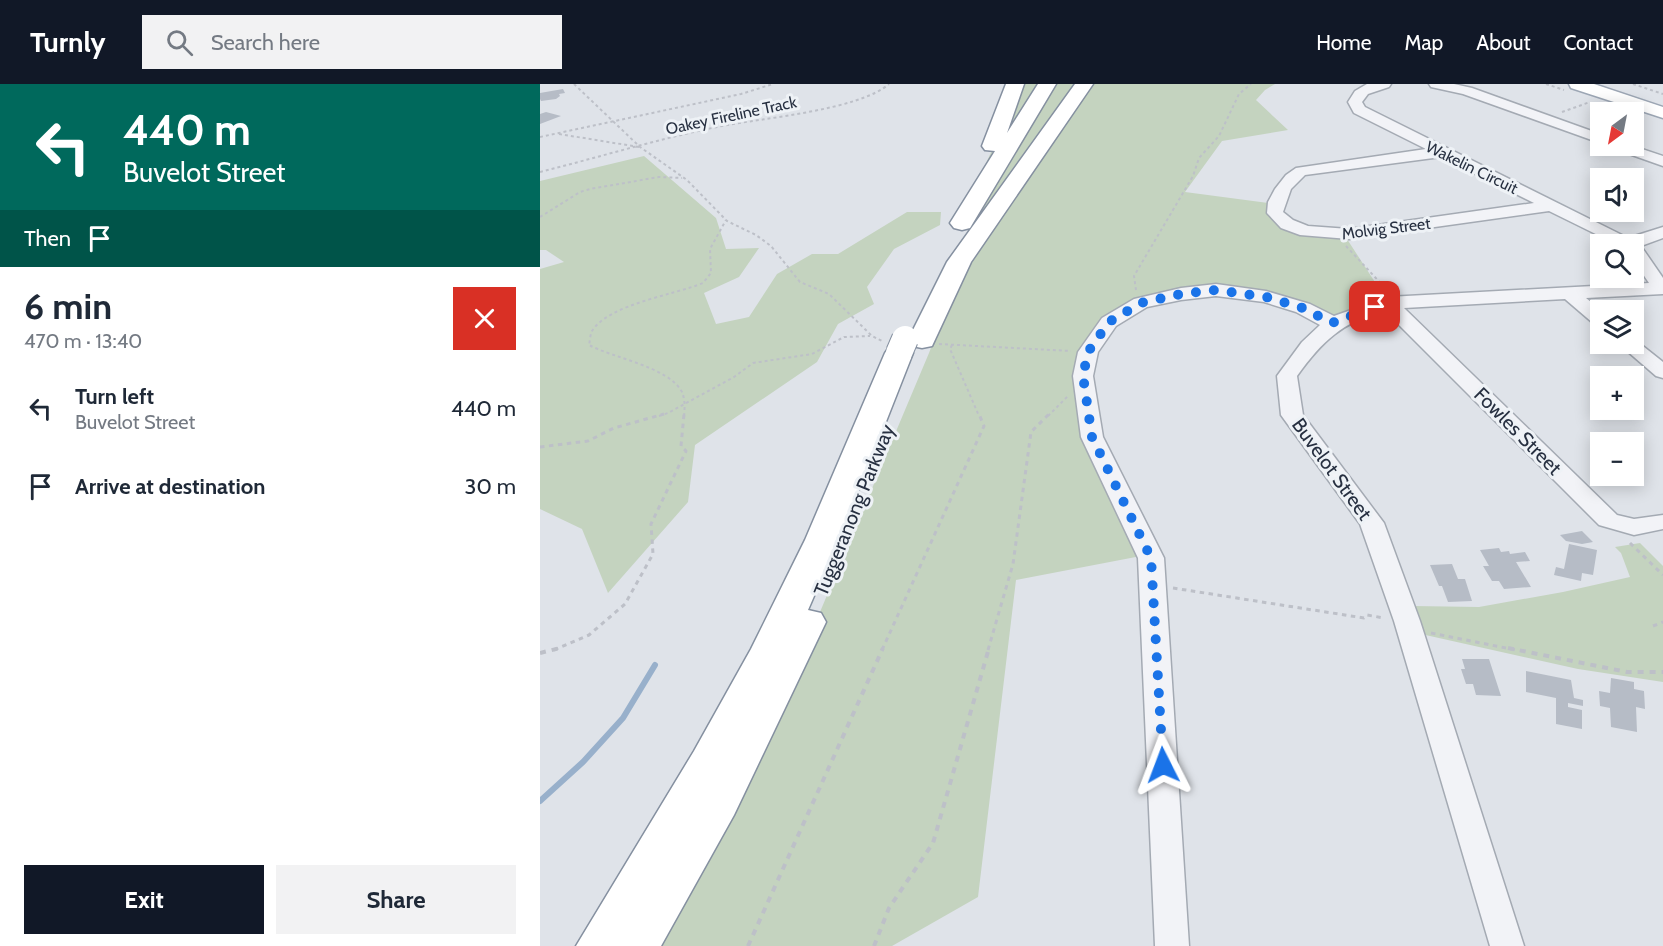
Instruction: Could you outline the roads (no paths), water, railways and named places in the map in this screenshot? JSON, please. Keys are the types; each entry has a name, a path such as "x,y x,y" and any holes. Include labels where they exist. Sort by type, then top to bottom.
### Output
{"highway":[{"path":"944,258 957,212 991,148 1015,84"},
{"name":"Tuggeranong Parkway","path":"600,946 692,793 771,648 809,569 944,258 967,213 1047,84"},
{"name":"Tuggeranong Parkway","path":"636,946 712,815 794,653 832,571 907,344 959,262 1084,84"},
{"path":"1002,200 1100,84"}],"main road":[{"path":"1603,84 1663,104"},
{"path":"1573,86 1663,113"}],"street":[{"name":"Wakelin Circuit","path":"1384,84 1361,92 1355,102 1357,108 1606,234"},
{"path":"1436,84 1467,91 1590,135"},
{"name":"Molvig Street","path":"1441,152 1316,168 1295,174 1275,206 1278,216 1296,228 1335,234 1550,206"},
{"path":"1644,154 1663,161"},
{"path":"1644,240 1663,232"},
{"name":"Wakelin Circuit","path":"1644,264 1662,288"},
{"name":"Buvelot Street","path":"1507,946 1400,624 1372,523 1292,415 1287,376 1310,342 1332,323 1361,311 1395,302 1662,288"},
{"path":"1172,946 1151,558 1092,437 1084,383 1088,352 1109,322 1138,305 1181,294 1216,290 1266,297 1303,308 1332,323"},
{"path":"1568,292 1590,311"},
{"name":"Fowles Street","path":"1395,302 1608,520 1634,527 1663,522"},
{"path":"1641,354 1663,372"}],"waterway":[{"path":"540,801 583,762 623,718 655,665"}]}
